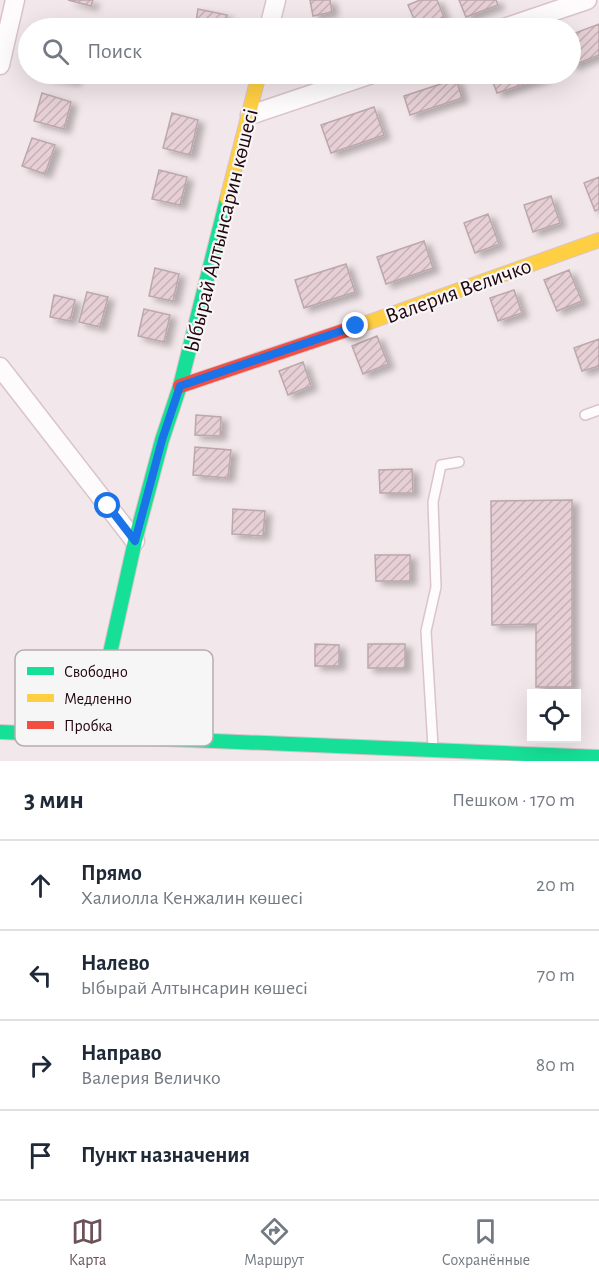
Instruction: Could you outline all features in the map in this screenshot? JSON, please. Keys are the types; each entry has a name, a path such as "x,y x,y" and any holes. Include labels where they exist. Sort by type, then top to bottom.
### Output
{"street":[{"path":"0,65 15,0"},
{"path":"272,18 276,0"},
{"path":"534,18 587,0"},
{"name":"Ыбырай Алтынсарин көшесі","path":"111,650 135,541 162,440 180,386 257,84"},
{"path":"250,116 343,84"},
{"name":"Валерия Величко","path":"180,386 267,358 599,240"},
{"path":"0,367 135,541"},
{"path":"0,732 15,732"},
{"path":"213,739 599,757"}],"lane":[{"path":"585,415 599,410"},
{"path":"433,749 426,631 436,587 433,502 441,465 459,462"}],"building":[{"path":"68,0 93,0 91,6"},
{"path":"310,0 330,0 332,12 313,16"},
{"path":"420,0 437,0 444,17 414,18 408,5"},
{"path":"459,0 496,0 498,5 466,17"},
{"path":"198,9 227,15 227,18 197,18"},
{"path":"599,24 599,55 581,62 581,31"},
{"path":"441,84 458,84 462,98 410,115 404,96"},
{"path":"494,84 525,84 497,93"},
{"path":"42,93 71,102 64,129 34,121"},
{"path":"374,107 384,135 331,153 321,125"},
{"path":"172,113 198,120 190,155 163,148"},
{"path":"32,138 55,145 45,174 22,166"},
{"path":"159,170 187,177 180,205 152,199"},
{"path":"599,177 599,209 595,211 584,183"},
{"path":"551,196 560,223 533,232 524,205"},
{"path":"488,214 499,244 475,253 464,223"},
{"path":"424,241 433,268 386,284 377,257"},
{"path":"346,264 355,292 304,308 295,280"},
{"path":"155,268 179,274 173,301 149,296"},
{"path":"569,270 582,301 557,311 544,280"},
{"path":"514,290 522,313 498,321 490,298"},
{"path":"87,292 108,297 100,327 79,322"},
{"path":"54,295 75,300 70,321 50,317"},
{"path":"144,309 170,315 164,342 138,336"},
{"path":"377,336 388,364 363,374 352,346"},
{"path":"599,339 599,366 582,371 574,348"},
{"path":"303,362 311,386 288,395 279,371"},
{"path":"196,415 221,417 220,436 195,435"},
{"path":"195,447 231,450 228,478 193,475"},
{"path":"412,469 413,493 380,493 379,470"},
{"path":"572,500 572,687 536,687 536,624 492,625 491,501"},
{"path":"233,509 265,511 263,536 232,534"},
{"path":"375,555 410,555 410,581 376,581"},
{"path":"315,644 339,645 339,666 315,666"},
{"path":"368,644 405,644 405,668 368,668"}],"traffic: fast":[{"path":"111,650 135,541 162,440 180,386 227,199"},
{"path":"0,732 15,733"},
{"path":"213,741 599,757"}],"traffic: slow":[{"path":"227,199 256,84"},
{"path":"361,325 599,240"}],"traffic: jam":[{"path":"180,386 361,325"}],"route":[{"path":"108,506 135,541 162,440 180,386 356,326"}]}
